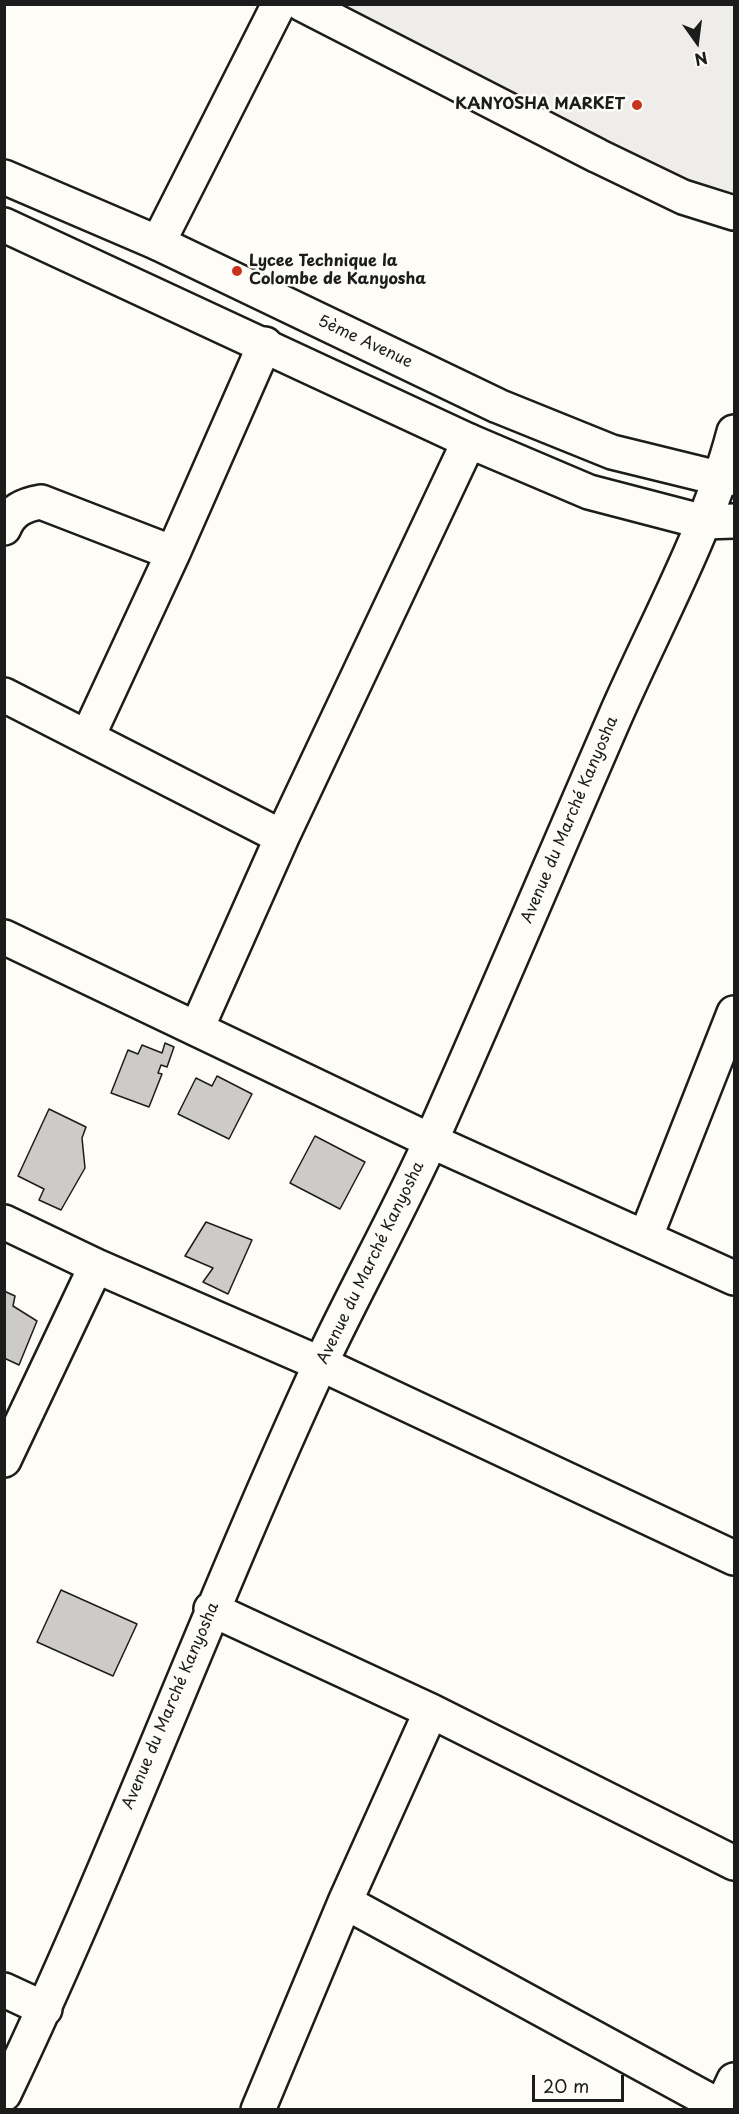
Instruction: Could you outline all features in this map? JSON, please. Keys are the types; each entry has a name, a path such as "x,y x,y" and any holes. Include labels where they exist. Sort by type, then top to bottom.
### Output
{"street":[{"path":"158,243 279,4"},
{"path":"303,4 598,156 683,196 735,213"},
{"name":"5ème Avenue","path":"4,177 158,243 498,406 612,452 728,479"},
{"path":"4,225 265,344 469,441 589,492 719,522"},
{"path":"88,736 173,553 265,344"},
{"name":"Avenue du Marché Kanyosha","path":"4,2094 45,2009 212,1609 321,1364 431,1140 650,637 719,522 735,432"},
{"path":"197,1028 282,837 469,441"},
{"path":"4,528 9,517 24,505 41,502 173,553"},
{"path":"4,695 282,837"},
{"path":"4,937 431,1140 735,1278"},
{"path":"646,1236 732,1027"},
{"path":"4,1222 96,1266 321,1364 735,1558"},
{"path":"4,1460 96,1266"},
{"path":"212,1609 431,1712 735,1863"},
{"path":"260,2109 345,1902 431,1712"},
{"path":"345,1902 726,2099"},
{"path":"4,1990 45,2009"}],"shaded area":[{"name":"KANYOSHA MARKET","path":"344,5 734,5 734,205"}],"building":[{"path":"165,1043 174,1047 167,1067 161,1065 158,1073 162,1074 149,1107 111,1093 128,1050 138,1054 142,1045 162,1053"},
{"path":"217,1076 252,1094 229,1139 178,1114 196,1078 212,1086"},
{"path":"49,1109 86,1127 82,1138 85,1168 61,1210 39,1200 44,1189 18,1176"},
{"path":"315,1136 365,1162 340,1209 290,1183"},
{"path":"206,1222 252,1240 228,1294 203,1282 213,1268 185,1256"},
{"path":"4,1291 15,1296 13,1306 37,1321 19,1365 4,1358"},
{"path":"61,1590 137,1624 113,1676 37,1642"}],"place":[{"name":"KANYOSHA MARKET","path":"637,105"},
{"name":"Lycee Technique la Colombe de Kanyosha","path":"237,271"}]}
